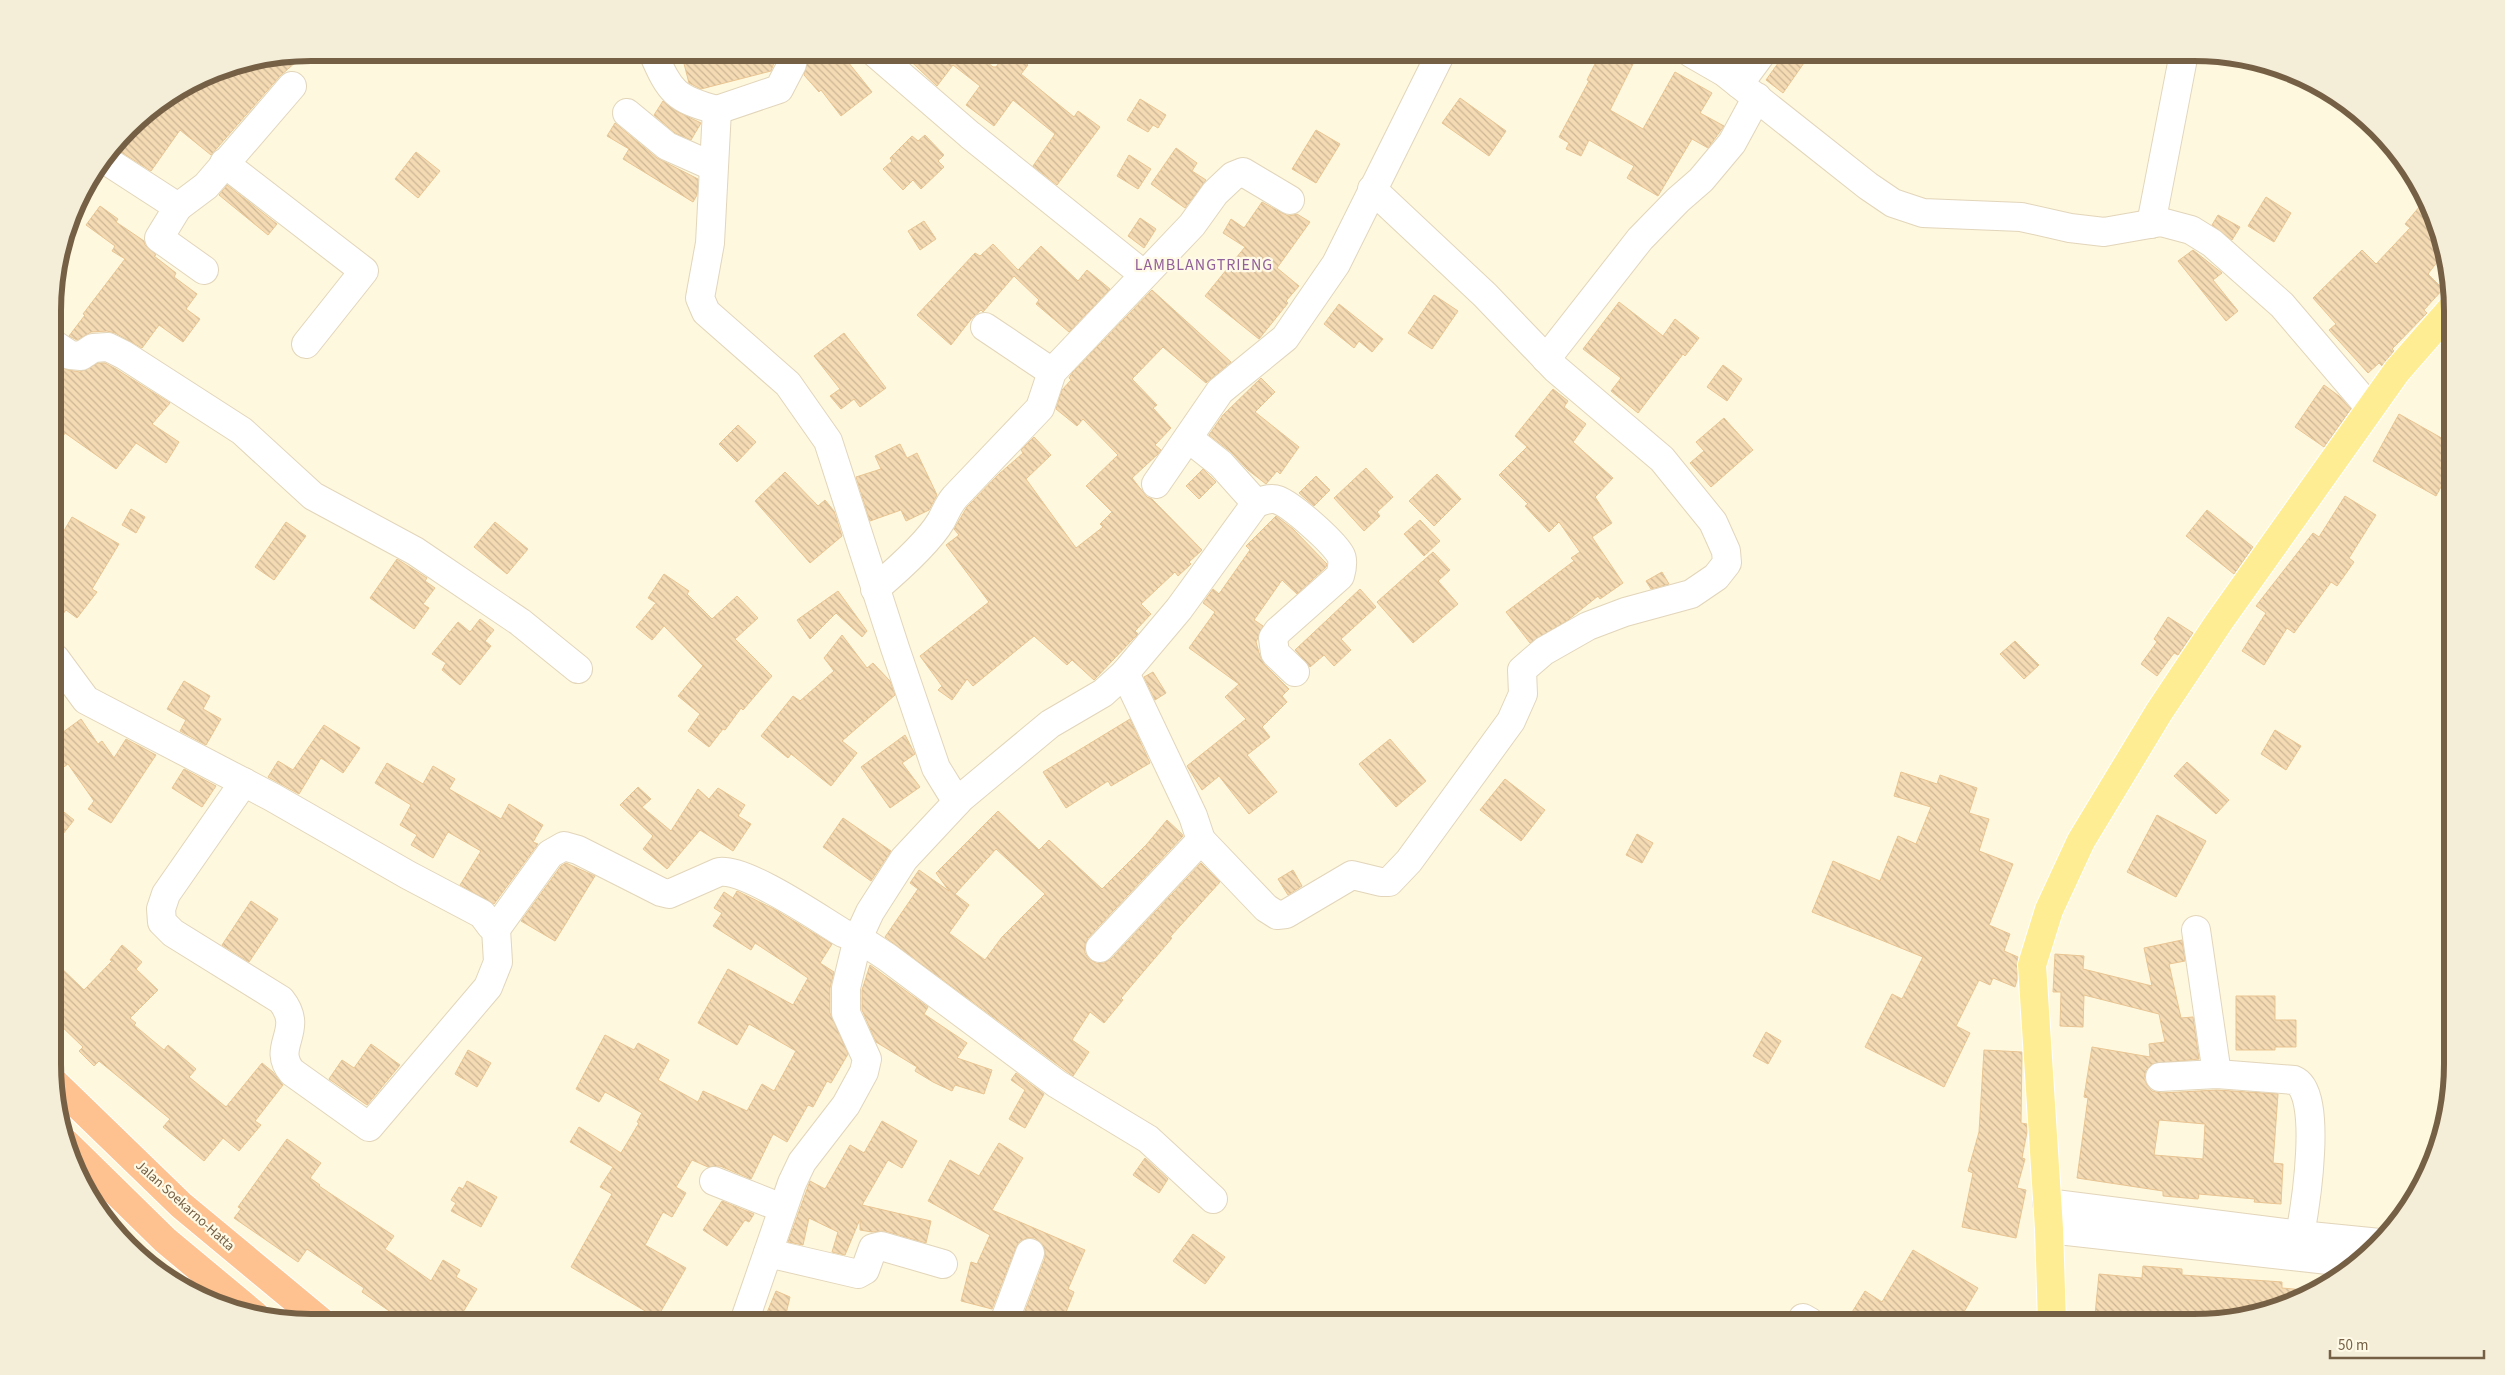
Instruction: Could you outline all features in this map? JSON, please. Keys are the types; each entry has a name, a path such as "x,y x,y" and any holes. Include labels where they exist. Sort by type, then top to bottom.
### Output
{"highway":[{"name":"Jalan Soekarno-Hatta","path":"63,1090 180,1205 312,1314"},
{"path":"79,1156 221,1296"}],"main road":[{"path":"2052,1314 2048,1216 2032,965 2049,910 2081,841 2159,712 2218,622 2397,371 2444,317"}],"street":[{"path":"658,61 674,93 691,104 717,110 780,89 792,61"},
{"path":"885,61 970,135 1143,274"},
{"path":"1156,484 1220,391 1285,338 1336,264 1436,61"},
{"path":"1704,61 1748,91 1868,186 1893,203 1923,213 2022,217 2070,228 2104,232 2161,222 2191,230 2212,243 2282,305 2370,408"},
{"path":"1546,359 1640,239 1678,200 1701,180 1732,143 1759,61"},
{"path":"2151,224 2182,61"},
{"path":"204,270 159,238 178,207 206,186 292,86"},
{"path":"717,110 712,166 710,243 700,298 701,304 706,312 788,384 820,426 828,441 875,589 936,768 957,802"},
{"path":"627,114 667,146 712,166"},
{"path":"110,163 178,207"},
{"path":"224,163 364,271 306,344"},
{"path":"875,589 904,563 941,520 945,508 954,497 992,455 1040,408 1052,372 1192,224 1215,193 1232,176 1243,172 1290,200"},
{"path":"1124,673 1192,816 1201,840 1266,908 1276,915 1286,914 1352,875 1357,874 1381,882 1389,882 1409,861 1511,721 1522,699 1520,674 1525,666 1544,651 1588,626 1625,612 1691,594 1716,577 1727,563 1726,551 1714,522 1662,459 1546,359 1485,295 1372,189"},
{"path":"985,327 1052,372"},
{"path":"61,349 70,355 81,356 93,348 108,347 124,355 242,431 313,496 415,551 520,622 578,669"},
{"path":"1188,438 1221,464 1256,503"},
{"path":"747,1314 782,1208 802,1162 846,1105 864,1072 866,1059 846,1013 845,1001 858,938 870,912 904,859 957,802 1050,724 1103,693 1124,673 1179,608 1256,503 1269,499 1279,500 1305,518 1340,554 1343,566 1340,576 1278,631 1273,638 1275,653 1295,672"},
{"path":"61,667 79,694 86,700 244,782 408,875 482,914 491,926 496,929"},
{"path":"244,782 166,894 161,909 162,922 173,933 281,1000 290,1012 291,1025 284,1052 284,1063 292,1072 369,1127 488,987 498,962 496,929 550,854 564,846 578,850 661,892 669,894 719,872 728,871 750,878 843,933 858,938 1057,1084 1148,1139 1214,1199"},
{"path":"1100,948 1201,840"},
{"path":"2196,930 2217,1074"},
{"path":"2160,1077 2217,1074 2294,1080 2303,1086 2306,1096 2311,1145 2310,1172 2300,1235"},
{"path":"714,1181 782,1208"},
{"path":"2048,1216 2368,1242"},
{"path":"2048,1216 2346,1262"},
{"path":"768,1253 858,1274 865,1270 873,1248 881,1246 943,1264"},
{"path":"1007,1314 1030,1253"}],"building":[{"path":"683,61 775,61 771,71 701,89 689,83"},
{"path":"807,61 847,61 872,92 841,116 821,90 819,92 804,75"},
{"path":"911,61 986,61 993,67 996,67 1000,61 1023,61 1028,65 1021,74 1074,117 1078,111 1100,127 1057,185 1033,166 1055,134 1013,100 994,126 966,105 980,86 953,65 937,86"},
{"path":"1596,61 1634,61 1610,110 1643,129 1675,72 1712,93 1700,113 1724,126 1708,148 1692,139 1658,196 1627,178 1634,166 1589,140 1581,156 1566,149 1569,143 1559,137 1589,81 1587,80"},
{"path":"1780,61 1805,61 1783,93 1766,80"},
{"path":"296,62 280,76 211,155 180,130 151,171 120,151 159,113 186,95 216,80 263,66"},
{"path":"1460,98 1506,131 1489,156 1442,123"},
{"path":"1140,99 1166,115 1158,128 1153,125 1148,132 1127,120"},
{"path":"663,101 676,111 701,123 691,140 675,133 654,115"},
{"path":"615,123 657,158 698,179 697,195 693,202 623,159 629,149 607,136"},
{"path":"1316,130 1340,144 1316,183 1292,169"},
{"path":"925,135 944,155 938,161 944,167 921,189 913,180 903,190 883,169 892,161 890,158 912,136 918,141"},
{"path":"1176,148 1197,163 1192,171 1206,180 1185,208 1151,184"},
{"path":"416,152 440,171 418,198 395,179"},
{"path":"1129,155 1151,169 1138,189 1117,176"},
{"path":"227,185 277,224 268,235 219,195"},
{"path":"2266,197 2291,213 2274,242 2248,226"},
{"path":"1262,202 1289,216 1297,214 1310,222 1277,268 1299,286 1259,339 1205,296 1245,247 1223,233 1231,219 1244,228"},
{"path":"100,206 118,219 116,222 144,241 145,245 156,255 154,256 176,273 174,277 197,294 186,309 200,319 183,342 159,325 142,348 115,333 107,331 91,332 77,340 69,336 85,315 83,314 125,259 112,251 115,246 86,225"},
{"path":"2420,206 2438,260 2428,274 2443,289 2424,310 2427,313 2392,349 2394,351 2382,366 2379,363 2368,373 2329,330 2336,324 2313,298 2362,250 2376,264 2410,228 2405,224"},
{"path":"2218,215 2240,227 2232,240 2212,225"},
{"path":"1140,218 1156,229 1144,248 1128,236"},
{"path":"924,221 936,239 920,250 908,231"},
{"path":"993,244 1018,270 1041,246 1078,281 1087,270 1110,289 1069,332 1036,304 1039,300 1014,276 983,312 981,310 972,318 951,345 917,315 975,253 980,256"},
{"path":"2193,250 2222,273 2213,280 2238,311 2226,321 2178,261"},
{"path":"1152,290 1231,362 1206,383 1163,347 1132,379 1157,405 1153,408 1171,428 1155,445 1161,450 1158,454 1132,478 1147,497 1152,499 1202,550 1178,576 1175,572 1141,604 1151,614 1135,631 1138,634 1094,680 1072,660 1067,665 1034,636 973,686 967,679 952,700 938,690 942,686 920,656 989,602 946,545 959,535 954,529 967,507 999,474 1023,453 1021,450 1034,437 1051,455 1026,479 1076,548 1103,527 1100,524 1112,512 1086,486 1118,455 1083,419 1077,426 1056,409 1062,390 1071,380 1069,378 1072,373"},
{"path":"1434,295 1458,311 1432,349 1408,333"},
{"path":"1619,302 1663,336 1675,319 1699,338 1685,356 1683,354 1638,413 1611,391 1621,378 1583,349"},
{"path":"1339,304 1383,339 1372,352 1359,341 1354,348 1324,324"},
{"path":"844,333 886,388 860,407 854,399 841,409 830,396 840,389 814,356"},
{"path":"98,363 105,363 170,403 152,424 179,442 166,463 136,443 116,469 65,433 61,439 61,367 80,372"},
{"path":"1723,365 1742,379 1727,401 1707,387"},
{"path":"1261,378 1275,392 1255,412 1299,447 1280,474 1277,471 1266,484 1209,435 1223,415"},
{"path":"2324,385 2339,396 2351,409 2324,447 2295,427"},
{"path":"1553,389 1568,401 1564,407 1586,424 1573,442 1613,478 1595,497 1612,523 1592,537 1623,583 1600,599 1598,596 1568,620 1530,643 1506,612 1574,561 1571,558 1580,552 1559,522 1549,532 1525,506 1528,504 1499,475 1527,447 1515,436"},
{"path":"2399,414 2444,439 2444,482 2436,496 2373,461"},
{"path":"1724,418 1753,450 1711,487 1690,463 1704,451 1696,442"},
{"path":"738,425 756,442 737,462 719,444"},
{"path":"900,444 907,458 917,453 937,495 929,510 906,521 901,510 870,521 856,477 881,469 875,456"},
{"path":"1366,468 1393,497 1377,512 1380,516 1364,531 1334,498"},
{"path":"1203,469 1216,482 1199,499 1186,486"},
{"path":"785,472 818,506 825,500 834,511 842,536 810,563 755,501"},
{"path":"1437,474 1461,499 1434,526 1409,501"},
{"path":"1316,476 1330,490 1314,506 1299,493"},
{"path":"2345,496 2376,515 2349,558 2354,562 2337,586 2331,582 2294,633 2287,628 2264,665 2242,651 2266,613 2256,606 2313,533 2319,537"},
{"path":"131,509 145,517 136,533 122,525"},
{"path":"2207,510 2253,547 2234,574 2186,536"},
{"path":"1276,516 1293,529 1327,564 1297,594 1282,580 1254,620 1263,626 1256,642 1264,664 1289,689 1282,696 1287,702 1262,727 1270,737 1247,755 1277,792 1249,814 1219,776 1202,790 1187,766 1246,719 1225,697 1239,684 1189,648 1215,612 1203,603 1213,589 1219,594 1250,550 1246,546"},
{"path":"72,517 119,544 92,589 97,592 77,618 66,610 61,616 61,536"},
{"path":"1420,520 1440,541 1424,556 1404,534"},
{"path":"286,522 306,536 274,580 255,567"},
{"path":"495,522 528,549 507,574 474,547"},
{"path":"1433,552 1450,570 1438,581 1458,604 1413,643 1377,602"},
{"path":"397,559 427,578 425,581 435,588 423,604 429,608 414,629 370,598"},
{"path":"1662,572 1669,584 1651,589 1646,581"},
{"path":"664,574 689,591 687,594 712,619 737,596 758,618 735,639 772,676 743,710 741,708 725,730 723,729 709,747 688,731 700,714 678,696 703,666 664,626 652,640 636,627 656,603 648,598"},
{"path":"1360,589 1376,607 1341,639 1351,650 1334,666 1324,655 1310,667 1295,650"},
{"path":"838,591 867,631 862,637 836,613 810,639 797,620"},
{"path":"2168,617 2193,633 2178,655 2174,653 2157,676 2141,664 2157,642 2154,639"},
{"path":"480,619 494,630 485,641 491,646 460,685 442,670 446,663 432,654 458,622 470,632"},
{"path":"842,635 867,668 873,663 890,681 895,695 842,741 857,753 831,786 791,754 788,758 761,736 793,696 800,701 834,671 824,658"},
{"path":"2015,641 2039,665 2024,679 2000,654"},
{"path":"1153,672 1166,693 1155,700 1144,677"},
{"path":"184,681 210,696 203,709 221,719 206,745 180,731 186,720 167,709"},
{"path":"81,719 98,744 102,741 114,758 126,739 156,755 111,823 88,809 94,801 68,764 61,769 61,734"},
{"path":"1130,719 1150,763 1111,786 1108,781 1066,808 1043,772"},
{"path":"324,725 360,748 343,773 321,758 299,794 268,777 278,761 293,770"},
{"path":"2275,730 2301,746 2286,770 2261,754"},
{"path":"905,735 915,754 902,763 920,787 890,808 861,767"},
{"path":"1390,739 1426,781 1396,807 1359,764"},
{"path":"2187,762 2229,800 2216,814 2174,776"},
{"path":"387,763 423,784 433,766 455,779 449,789 501,819 509,804 543,825 533,842 538,844 494,904 460,885 481,851 448,832 433,858 411,845 417,835 400,825 411,805 375,783"},
{"path":"184,769 216,786 202,807 172,788"},
{"path":"1901,772 1937,784 1940,775 1977,788 1969,813 1989,819 1979,851 2013,864 1989,925 2010,934 2004,951 2018,957 2015,987 1993,978 1990,985 1979,980 1956,1026 1970,1033 1944,1087 1865,1047 1892,994 1902,999 1923,957 1812,912 1833,861 1880,881 1898,836 1916,844 1931,807 1894,796"},
{"path":"1505,779 1545,810 1521,841 1480,810"},
{"path":"638,787 651,799 642,807 671,831 698,789 709,799 718,788 745,805 738,816 751,824 733,851 700,830 667,869 643,849 653,836 620,805"},
{"path":"61,810 74,820 61,836"},
{"path":"998,811 1039,850 1049,840 1102,889 1147,844 1167,820 1183,836 1088,938 1085,945 1085,953 1089,959 1096,963 1104,963 1111,959 1201,863 1220,882 1170,937 1172,938 1121,998 1123,1000 1104,1023 1090,1012 1072,1040 1089,1052 1073,1076 885,937 918,889 910,883 919,870 949,891 936,873","holes":["996,849 1045,894 1002,937 985,960 949,933 969,905 955,894"]},
{"path":"2157,815 2206,841 2176,897 2127,872"},
{"path":"843,818 891,851 871,881 823,847"},
{"path":"1637,834 1653,843 1642,863 1626,855"},
{"path":"566,863 595,876 555,941 521,921 561,866"},
{"path":"1293,870 1302,886 1288,895 1278,879"},
{"path":"737,891 774,909 832,944 820,963 834,972 830,988 830,1013 848,1054 831,1083 827,1081 813,1107 808,1105 787,1142 773,1134 751,1179 720,1166 708,1167 692,1160 676,1187 686,1193 672,1217 663,1212 645,1245 686,1268 659,1314 650,1314 571,1267 612,1194 600,1187 613,1167 570,1142 579,1127 621,1153 639,1123 637,1122 642,1113 605,1092 599,1102 576,1089 605,1035 634,1050 638,1043 669,1060 658,1080 698,1102 703,1091 747,1111 762,1084 774,1091 796,1051 749,1024 737,1045 698,1023 728,969 793,1005 808,978 755,943 751,950 713,926 722,913 714,908 724,892 733,898"},
{"path":"251,901 278,919 249,962 222,945"},
{"path":"2182,940 2185,961 2169,964 2181,1018 2193,1017 2199,1059 2152,1064 2146,1070 2144,1078 2147,1085 2152,1091 2161,1093 2217,1090 2278,1094 2273,1163 2283,1164 2281,1204 2254,1202 2255,1199 2199,1194 2198,1199 2163,1196 2163,1191 2077,1178 2088,1098 2084,1097 2092,1047 2150,1057 2149,1044 2165,1042 2159,1014 2084,995 2083,1027 2060,1026 2061,992 2053,992 2055,954 2084,956 2083,969 2152,986 2144,948","holes":["2159,1120 2205,1124 2203,1159 2154,1155"]},
{"path":"122,945 142,962 136,969 158,990 130,1018 136,1023 134,1025 164,1050 168,1045 196,1069 189,1077 226,1107 262,1063 273,1072 283,1085 255,1121 261,1125 239,1151 223,1138 204,1161 163,1127 170,1119 99,1061 94,1066 79,1051 83,1047 61,1026 61,968 84,990 112,961 110,960"},
{"path":"870,965 928,1007 924,1014 967,1043 957,1058 992,1070 984,1094 955,1085 952,1091 933,1082 915,1071 917,1067 876,1042 862,1010 862,990"},
{"path":"2236,996 2275,996 2275,1020 2296,1020 2296,1047 2275,1047 2275,1050 2236,1050"},
{"path":"1766,1032 1781,1041 1768,1064 1753,1056"},
{"path":"371,1044 400,1065 367,1105 329,1079 342,1060 354,1068"},
{"path":"468,1050 491,1063 477,1087 455,1074"},
{"path":"1984,1050 2022,1052 2021,1123 2027,1124 2027,1132 2022,1158 2025,1159 2017,1188 2026,1190 2016,1238 1962,1227 1973,1173 1968,1171 1979,1132"},
{"path":"1016,1073 1044,1094 1025,1128 1009,1119 1025,1090 1011,1080"},
{"path":"882,1121 917,1141 902,1168 888,1160 862,1205 931,1221 926,1243 885,1231 872,1232 860,1230 860,1219 845,1255 832,1252 838,1232 809,1218 803,1245 788,1242 810,1181 825,1189 850,1145 864,1153"},
{"path":"287,1139 321,1163 310,1178 394,1236 385,1249 431,1281 443,1260 460,1270 456,1277 477,1289 462,1314 394,1314 362,1292 364,1288 307,1249 298,1262 234,1218 241,1209 238,1207"},
{"path":"999,1143 1023,1158 992,1210 1085,1250 1068,1289 1074,1292 1065,1314 1032,1314 1025,1311 1045,1258 1042,1244 1035,1238 1027,1238 1020,1241 1016,1247 992,1309 961,1301 971,1262 977,1264 990,1235 928,1201 950,1160 979,1176"},
{"path":"1145,1158 1168,1179 1159,1193 1133,1175"},
{"path":"467,1181 497,1197 481,1227 451,1211 456,1203 451,1200 459,1187 463,1189"},
{"path":"722,1201 754,1214 749,1222 745,1220 727,1246 703,1230"},
{"path":"1193,1234 1225,1257 1205,1284 1173,1261"},
{"path":"1913,1250 1978,1288 1963,1314 1851,1314 1865,1291 1882,1302"},
{"path":"2143,1266 2182,1269 2182,1275 2282,1282 2282,1288 2300,1290 2258,1305 2226,1312 2095,1314 2099,1274 2142,1278"},
{"path":"776,1291 790,1297 786,1314 766,1314"}],"district":[{"name":"LAMBLANGTRIENG","path":"1204,265"}]}
